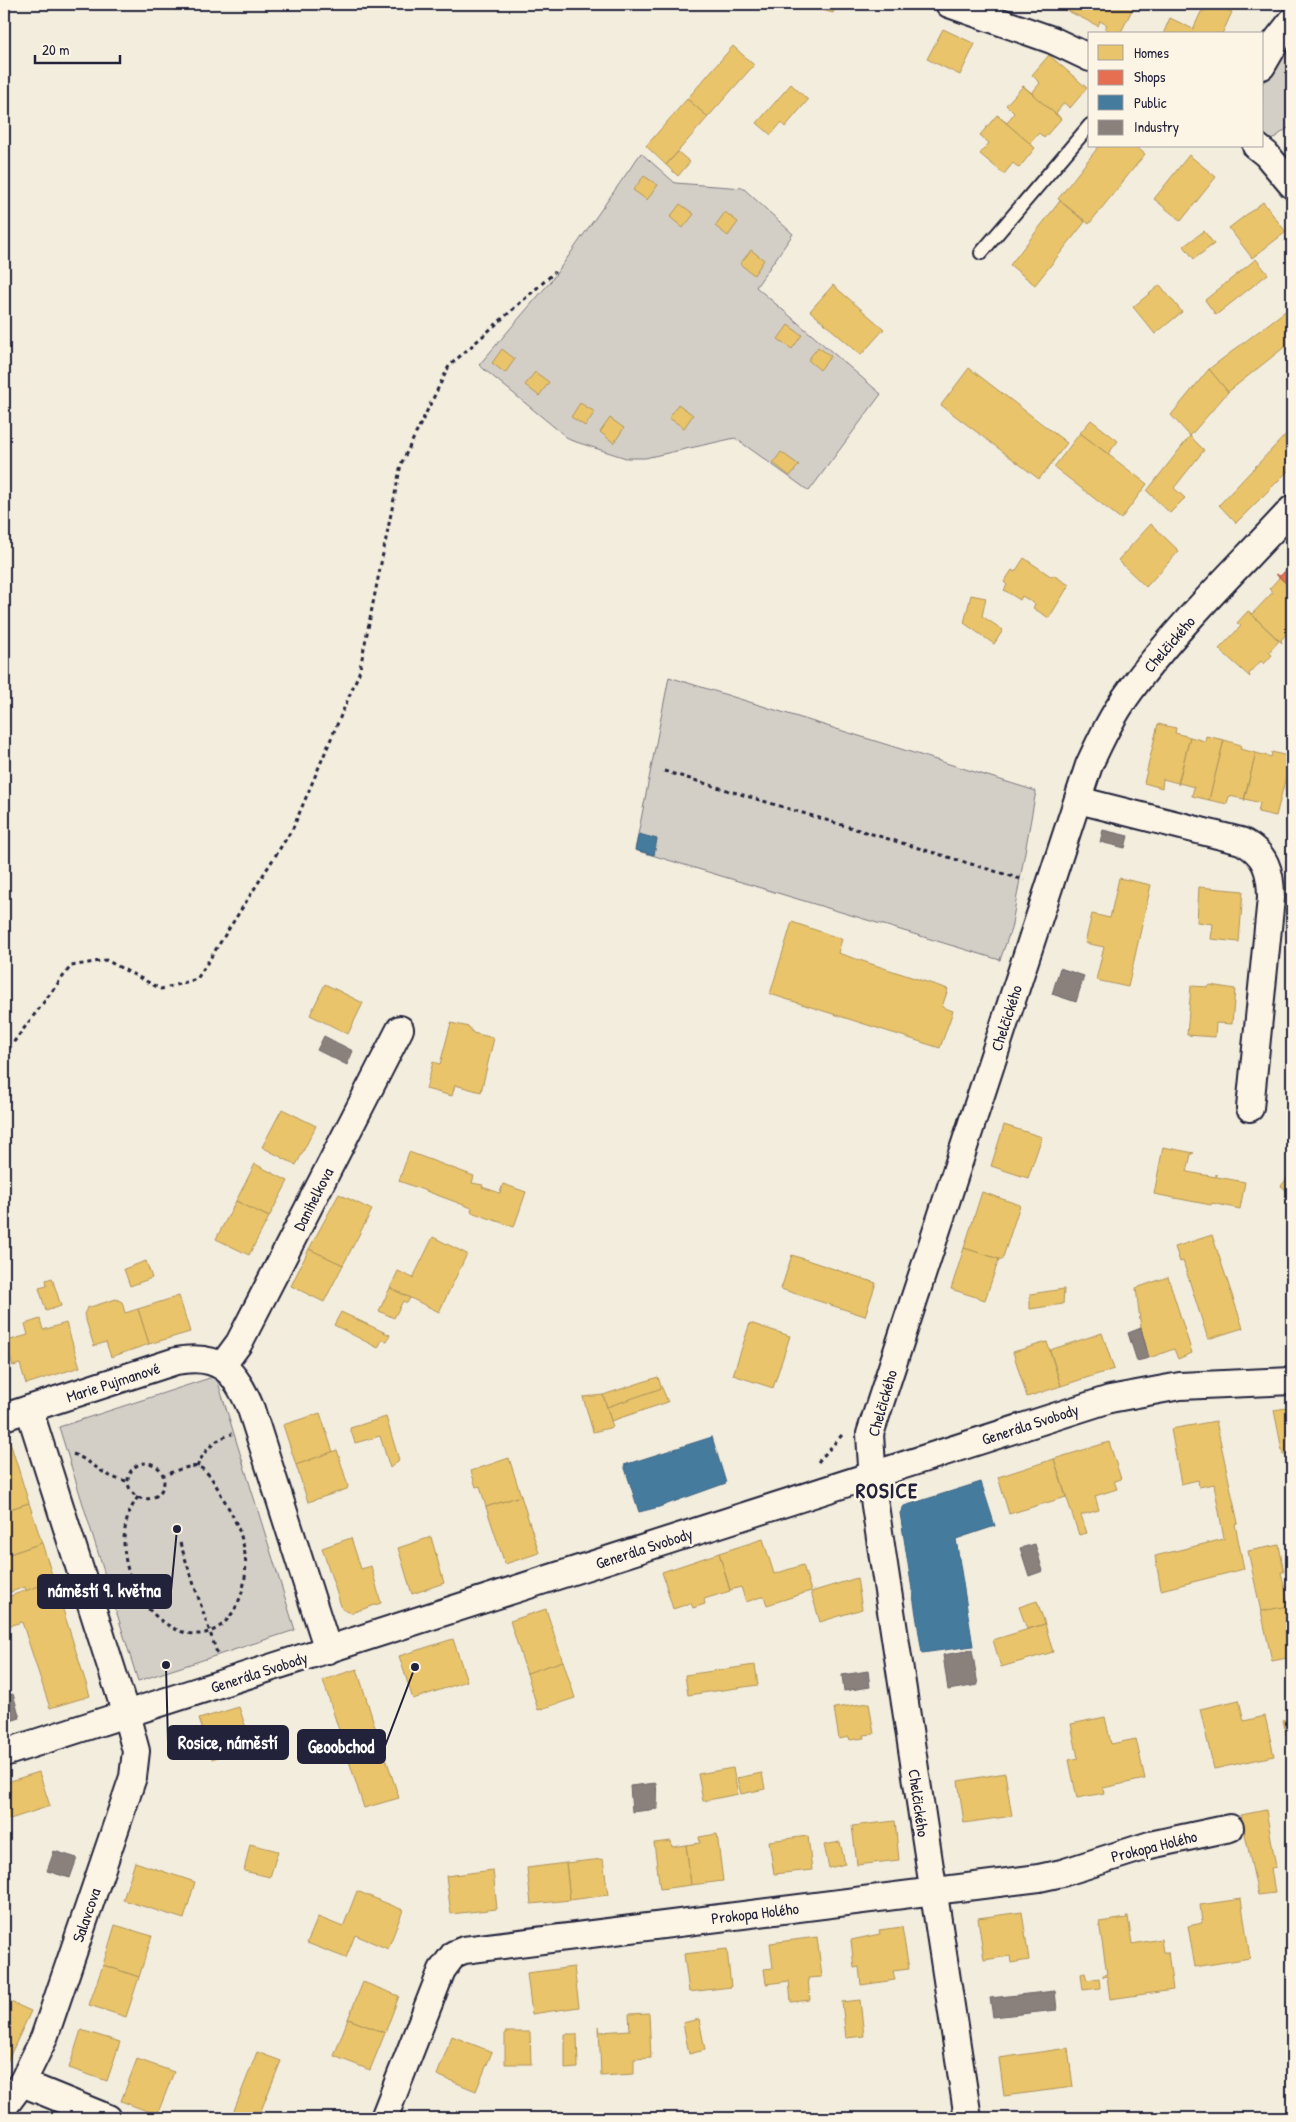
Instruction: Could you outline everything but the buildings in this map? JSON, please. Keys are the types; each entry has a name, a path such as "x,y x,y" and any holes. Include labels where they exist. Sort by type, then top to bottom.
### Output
{"street":[{"path":"949,4 1052,40 1088,57"},
{"path":"1264,63 1277,40 1292,21"},
{"path":"1258,148 1266,154 1292,185"},
{"name":"Chelčického","path":"968,2118 932,1891 874,1499 870,1434 1048,888 1090,765 1101,739 1129,692 1172,638 1292,509"},
{"path":"1078,800 1241,841 1259,852 1266,862 1271,882 1271,898 1250,1108"},
{"name":"Danihelkova","path":"222,1366 239,1343 400,1029"},
{"name":"Marie Pujmanové","path":"4,1417 176,1361 202,1359 222,1366"},
{"path":"222,1366 236,1379 243,1390 328,1650"},
{"name":"Generála Svobody","path":"4,1753 1118,1397 1180,1386 1292,1381"},
{"name":"Salavcova","path":"4,2107 22,2082 44,2038 132,1777 136,1751 126,1714 29,1409"},
{"name":"Prokopa Holého","path":"384,2118 442,1970 454,1954 464,1950 1039,1878 1062,1873 1150,1845 1230,1828"},
{"path":"22,2082 108,2118"}],"lane":[{"path":"981,253 1088,127"}],"path":[{"path":"4,1055 71,966 106,960 161,989 197,979 293,828 359,673 401,464 450,366 555,272"},
{"path":"664,771 1048,888"},
{"path":"197,1467 204,1453 216,1440 256,1427"},
{"path":"43,1453 59,1451 70,1453 82,1457 114,1479 128,1481"},
{"path":"143,1462 156,1465 164,1475 165,1485 156,1496 147,1499 138,1497 131,1491 128,1481 132,1469 143,1462"},
{"path":"138,1497 125,1525 124,1546 125,1560 137,1591 155,1615 172,1628 188,1632 209,1631 224,1623 238,1605 245,1582 245,1553 235,1523 226,1504 206,1473 197,1467 164,1475"},
{"path":"180,1543 220,1661"}],"shaded area":[{"path":"1292,35 1292,133 1288,128 1270,141 1264,138 1264,81 1271,65"},
{"path":"641,153 675,183 743,188 793,234 756,287 881,394 809,491 735,438 645,458 626,458 570,440 479,365 551,281"},
{"path":"669,677 1036,791 1011,929 1000,960 635,850"},
{"path":"216,1376 295,1630 138,1681 59,1427"}],"place":[{"name":"náměstí 9. května","path":"177,1529"},
{"name":"Rosice, náměstí","path":"166,1665"},
{"name":"Geoobchod","path":"415,1667"}],"district":[{"name":"ROSICE","path":"887,1490"}]}
